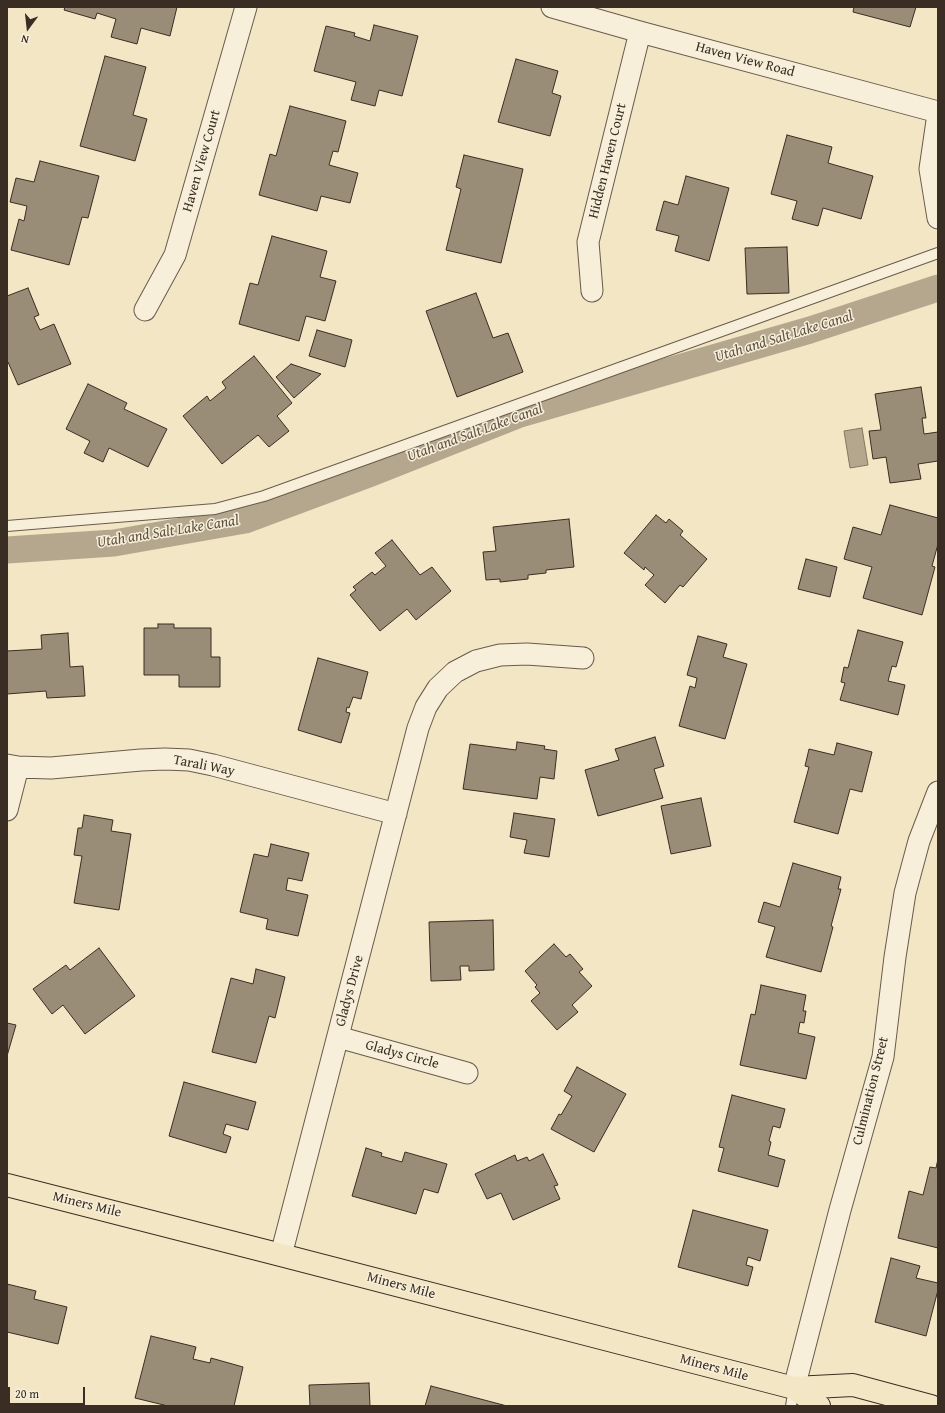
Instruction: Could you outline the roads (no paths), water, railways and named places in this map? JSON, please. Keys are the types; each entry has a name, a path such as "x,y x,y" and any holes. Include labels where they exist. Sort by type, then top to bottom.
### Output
{"main road":[{"name":"Miners Mile","path":"7,1185 281,1255 792,1397 819,1406"},
{"name":"Miners Mile","path":"792,1397 853,1385 931,1406"}],"street":[{"name":"Haven View Court","path":"145,310 175,255 246,7"},
{"name":"Haven View Road","path":"552,7 938,113"},
{"name":"Hidden Haven Court","path":"592,291 588,242 640,32"},
{"path":"938,113 930,169 938,218"},
{"name":"Gladys Drive","path":"281,1255 418,728 426,707 438,688 455,672 476,661 500,655 527,654 583,658"},
{"name":"Tarali Way","path":"13,766 51,768 165,759 189,760 396,814"},
{"path":"7,810 13,766"},
{"name":"Culmination Street","path":"792,1397 863,1122 883,1057 895,958 905,893 919,841 938,792"},
{"name":"Gladys Circle","path":"338,1037 467,1073"}],"lane":[{"path":"7,526 215,509 264,496 938,253"}],"waterway":[{"name":"Utah and Salt Lake Canal","path":"7,550 114,543 245,520 371,473 520,414 810,330 938,288"}]}
